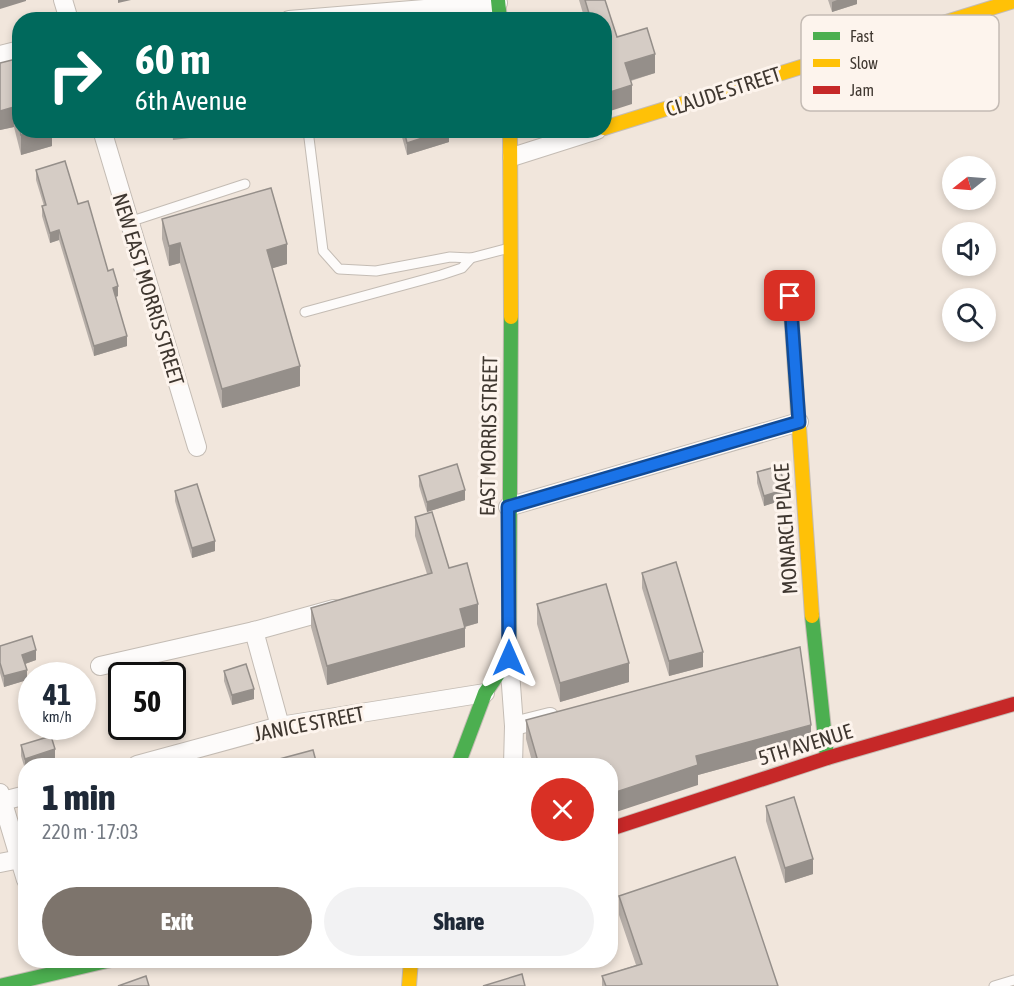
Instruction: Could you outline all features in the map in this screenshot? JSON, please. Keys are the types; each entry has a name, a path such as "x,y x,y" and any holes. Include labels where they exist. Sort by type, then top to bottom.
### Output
{"street":[{"name":"CLAUDE STREET","path":"969,15 1014,1"},
{"path":"414,12 499,7"},
{"name":"CLAUDE STREET","path":"612,126 801,67"},
{"name":"NEW EAST MORRIS STREET","path":"104,138 197,447"},
{"name":"EAST MORRIS STREET","path":"509,658 511,138"},
{"path":"512,158 573,138"},
{"name":"MONARCH PLACE","path":"790,296 799,422 808,652 827,759"},
{"path":"508,507 799,422"},
{"path":"100,666 254,631 355,603"},
{"path":"254,631 280,726"},
{"path":"461,758 485,693 509,658"},
{"path":"509,658 514,726 513,758"},
{"name":"JANICE STREET","path":"163,758 280,726 485,693"},
{"name":"5TH AVENUE","path":"618,826 827,759 1014,704"},
{"path":"514,726 572,712"},
{"path":"18,796 1,797 18,852"},
{"path":"0,863 18,859"},
{"path":"0,986 76,968"},
{"path":"409,986 410,968"}],"lane":[{"path":"309,138 323,251 339,269 376,272 450,257 471,258 511,248"},
{"path":"129,222 245,184"},
{"path":"304,312 441,275 462,268 471,258"},
{"path":"994,986 1014,980"}],"building":[{"path":"585,0 605,0 609,12 589,12"},
{"path":"612,22 617,37 647,28 655,54 625,63 632,85 612,91"},
{"path":"12,60 12,108 0,111 0,63"},
{"path":"406,138 422,138 407,143"},
{"path":"65,161 78,204 88,201 108,271 113,269 118,286 113,288 127,336 94,346 59,230 50,233 42,206 46,205 36,170"},
{"path":"271,188 287,244 267,250 300,366 222,389 180,243 169,246 162,219"},
{"path":"457,464 465,490 427,502 419,476"},
{"path":"779,466 786,489 764,496 757,472"},
{"path":"197,484 215,541 192,548 175,491"},
{"path":"432,512 449,568 467,563 478,604 460,609 465,628 327,666 311,608 432,573 415,517"},
{"path":"676,562 703,652 669,661 642,573"},
{"path":"606,584 629,663 560,683 537,604"},
{"path":"32,636 36,650 22,655 24,662 18,662 18,672 4,676 0,663 0,646"},
{"path":"800,647 811,725 696,756 698,765 618,791 618,758 537,758 526,720"},
{"path":"246,664 254,689 232,695 224,671"},
{"path":"38,740 52,740 55,749 25,758 21,745"},
{"path":"313,750 315,758 283,758"},
{"path":"794,797 813,859 785,868 766,806"},
{"path":"735,857 778,986 606,986 602,976 642,964 619,896"},
{"path":"522,974 525,986 483,986"},
{"path":"146,976 149,986 118,986"}],"traffic: fast":[{"path":"498,0 499,12"},
{"path":"461,758 485,693 509,658 511,317"},
{"path":"812,616 827,758"},
{"path":"0,986 77,968"}],"traffic: slow":[{"path":"969,15 1014,1"},
{"path":"612,126 801,67"},
{"path":"510,138 511,317"},
{"path":"790,296 812,616"},
{"path":"409,986 410,968"}],"traffic: jam":[{"path":"618,826 827,758 1014,704"}],"route":[{"path":"509,658 508,507 799,422 790,296"}]}
